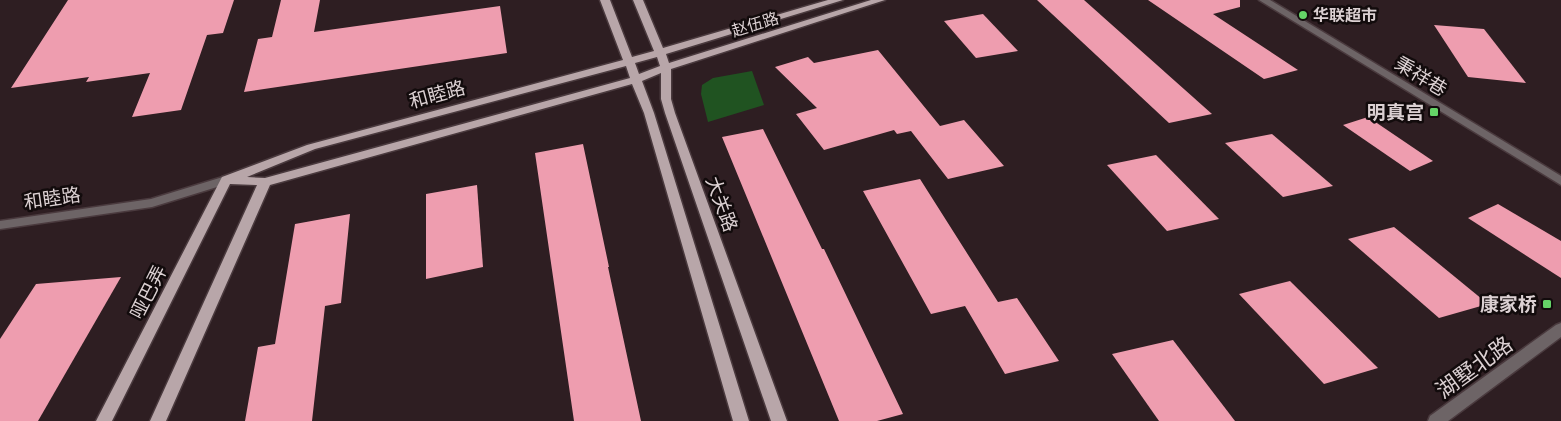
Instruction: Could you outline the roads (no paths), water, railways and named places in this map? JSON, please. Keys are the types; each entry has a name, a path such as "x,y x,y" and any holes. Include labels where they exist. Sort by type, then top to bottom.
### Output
{"main road":[{"path":"605,0 634,80 649,113 742,421"},
{"name":"大关路","path":"638,0 666,67 666,99 779,421"},
{"name":"赵伍路","path":"660,52 838,0"},
{"name":"赵伍路","path":"634,80 666,67 880,0"},
{"name":"和睦路","path":"226,180 311,147 660,52"},
{"name":"和睦路","path":"226,180 265,182 634,80"},
{"name":"哑巴弄","path":"104,421 226,180"},
{"path":"158,421 265,182"}],"street":[{"name":"秉祥巷","path":"1264,0 1561,181"},
{"name":"和睦路","path":"0,225 152,203 226,180"},
{"name":"湖墅北路","path":"1436,421 1561,329"}],"place":[{"name":"华联超市","path":"1303,15"},
{"name":"明真宫","path":"1434,112"},
{"name":"康家桥","path":"1547,304"}]}
